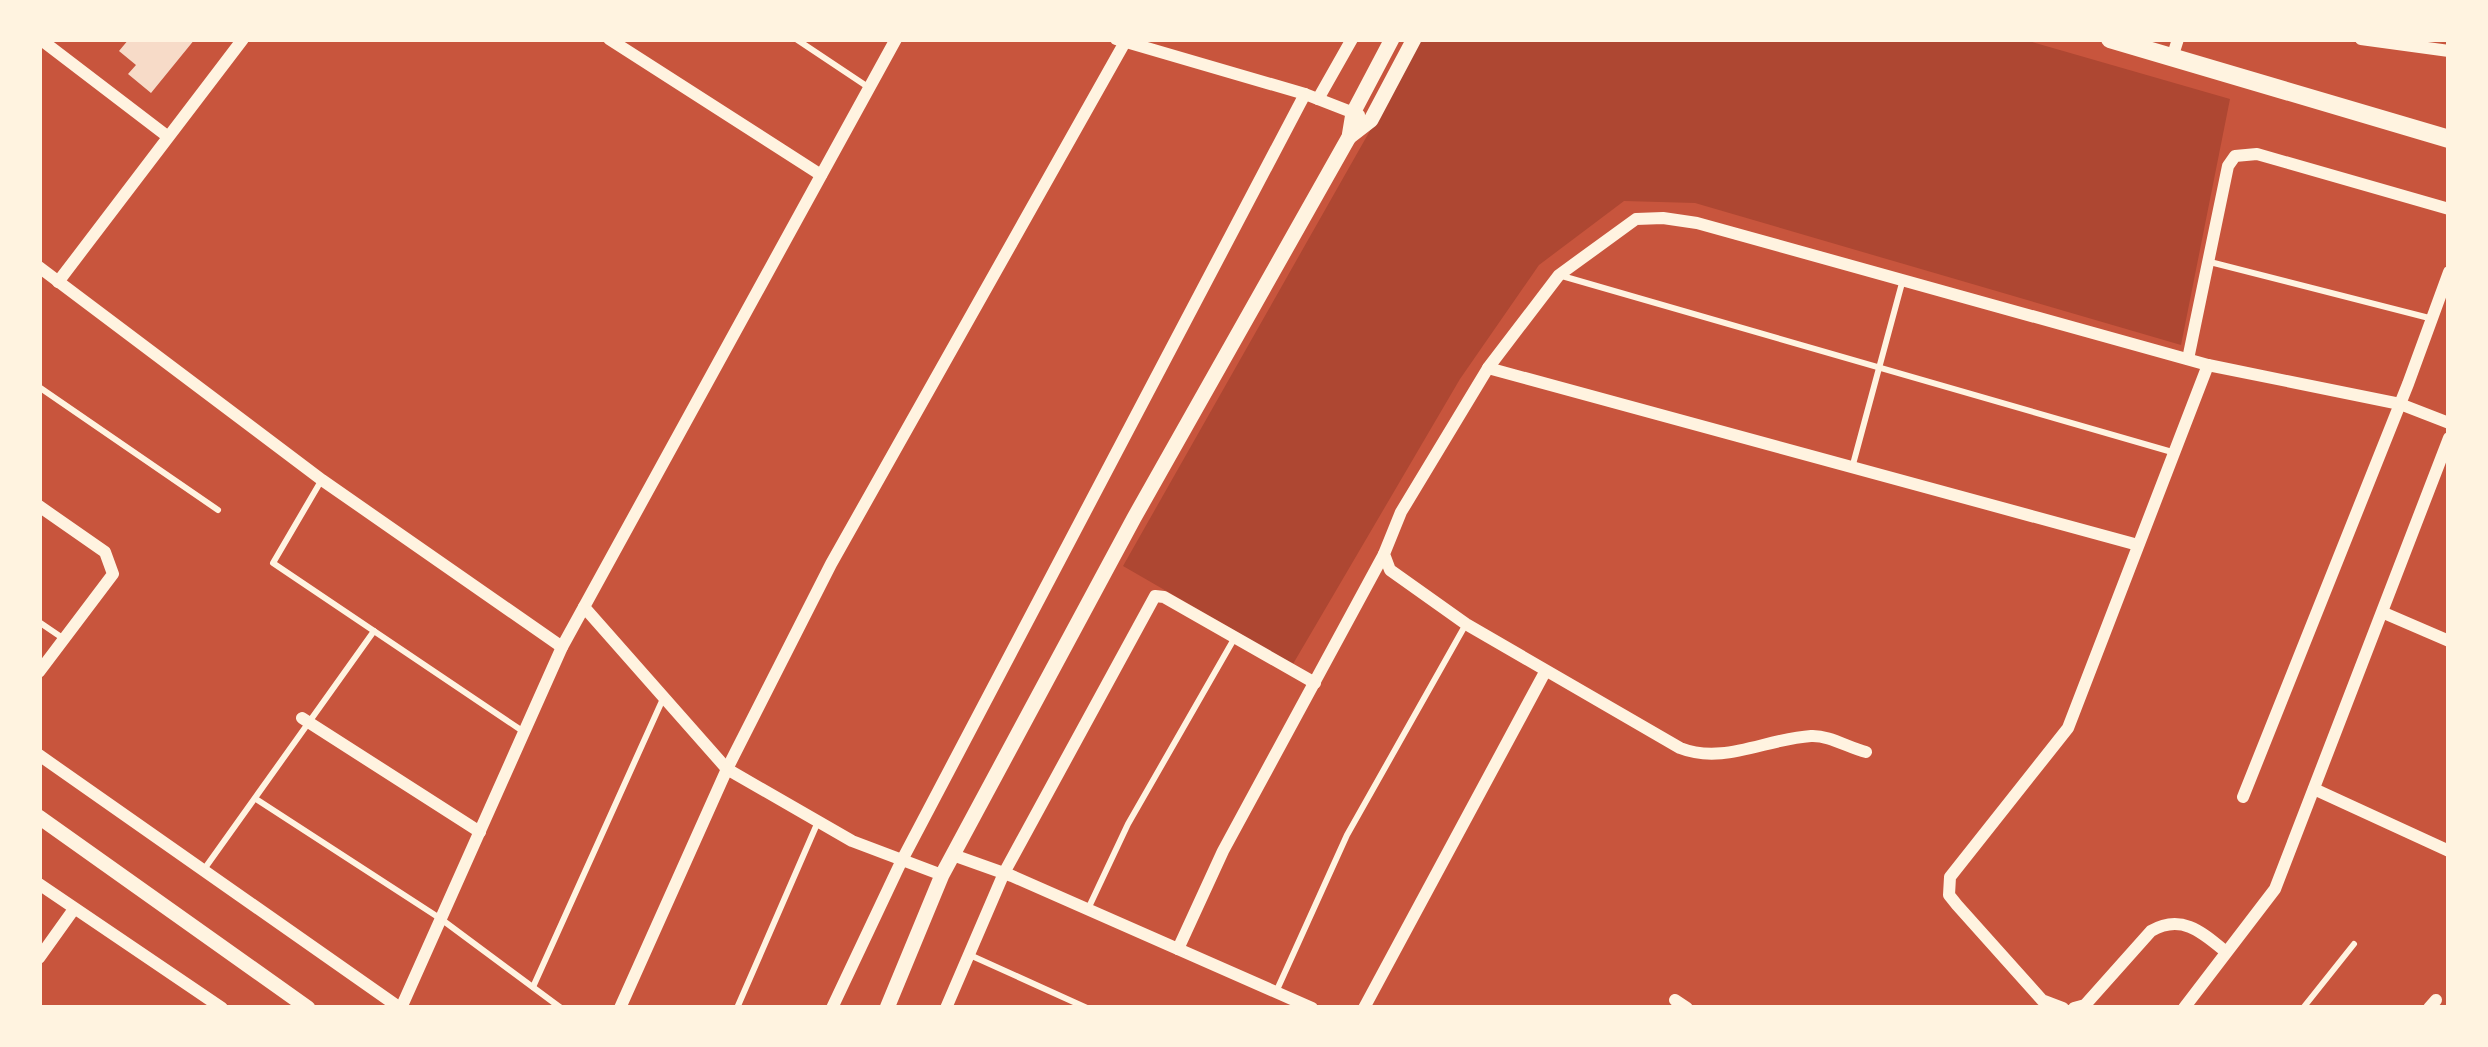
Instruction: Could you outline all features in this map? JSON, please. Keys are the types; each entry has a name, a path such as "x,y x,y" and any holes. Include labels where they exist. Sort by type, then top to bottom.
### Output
{"main road":[{"path":"2110,39 2175,49 2449,139"}],"street":[{"path":"40,39 167,136"},
{"path":"58,282 243,39"},
{"path":"609,39 821,175"},
{"path":"39,755 400,1008 562,647 896,39"},
{"path":"832,1008 902,862 1311,97 1352,39"},
{"path":"887,1008 942,875 1133,518 1349,137 1354,113 1392,39"},
{"path":"1349,137 1371,120 1414,39"},
{"path":"2361,39 2449,51"},
{"path":"620,1008 728,769 831,564 1120,40 1311,97 1371,120"},
{"path":"2188,359 2228,166 2235,155 2257,154 2449,209"},
{"path":"1178,949 1223,851 1384,554 1401,512 1488,368 1558,274 1636,219 1697,223 2208,365 2400,404 2449,423"},
{"path":"39,267 322,480 562,647"},
{"path":"2243,797 2449,272"},
{"path":"2062,1008 2042,1000 1957,905 1948,886 1954,868 2068,728 2208,365"},
{"path":"1488,368 2138,545"},
{"path":"2184,1008 2275,890 2449,438"},
{"path":"39,506 105,552 113,574 39,672"},
{"path":"1384,554 1390,570 1466,624 1679,748 1702,757 1818,736 1866,752"},
{"path":"946,1008 1004,873 1149,601 1164,597 1315,683"},
{"path":"584,607 728,769 818,823 942,875"},
{"path":"2384,613 2449,641"},
{"path":"1364,1008 1546,672"},
{"path":"306,720 479,832"},
{"path":"2314,789 2449,851"},
{"path":"39,817 308,1008"},
{"path":"953,855 1312,1008"},
{"path":"39,884 222,1008"},
{"path":"39,958 74,909"},
{"path":"2074,1008 2085,1005 2151,931 2163,924 2196,928 2227,952"}],"lane":[{"path":"796,39 869,88"},
{"path":"2210,262 2433,320"},
{"path":"1558,274 2174,453"},
{"path":"1852,470 1903,280"},
{"path":"39,387 218,509"},
{"path":"322,480 273,563 524,732"},
{"path":"39,622 64,639"},
{"path":"1276,992 1347,835 1466,624"},
{"path":"203,871 306,720 374,631"},
{"path":"1088,909 1128,824 1234,639"},
{"path":"533,987 664,697"},
{"path":"256,799 441,919 561,1008"},
{"path":"737,1008 818,823"},
{"path":"2303,1008 2354,944"},
{"path":"969,954 1087,1008"}],"shaded area":[{"path":"1422,39 2022,39 2230,99 2181,345 1695,203 1624,201 1539,265 1460,379 1293,664 1123,566"}],"building":[{"path":"129,39 195,39 151,93 128,74 136,65 119,51"}]}
